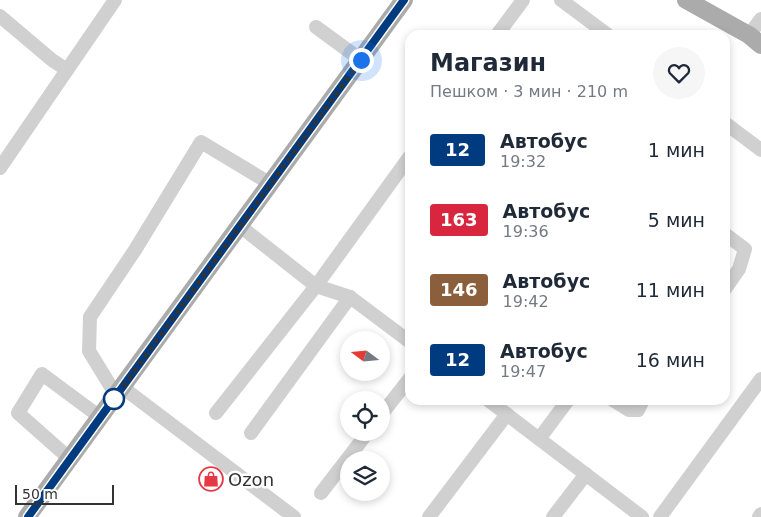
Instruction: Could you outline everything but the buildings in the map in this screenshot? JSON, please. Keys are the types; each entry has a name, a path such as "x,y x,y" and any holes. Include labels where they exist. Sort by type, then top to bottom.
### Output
{"main road":[{"path":"28,517 404,0"},
{"path":"686,0 755,40"}],"street":[{"path":"0,168 115,0"},
{"path":"500,30 523,0"},
{"path":"561,0 601,30"},
{"path":"0,16 52,60 67,70"},
{"path":"755,40 761,19"},
{"path":"316,27 361,60"},
{"path":"730,127 761,150"},
{"path":"271,184 201,142 135,250 90,316 90,352 119,391 294,517"},
{"path":"216,413 316,286 405,163"},
{"path":"240,226 316,286 350,297 405,338"},
{"path":"730,238 745,249 739,269 730,282"},
{"path":"251,433 350,297"},
{"path":"70,459 18,413 42,374 100,417"},
{"path":"660,517 761,379"},
{"path":"390,404 405,384"},
{"path":"495,405 642,517"},
{"path":"539,439 564,405"},
{"path":"621,405 629,410 638,410 640,405"},
{"path":"429,517 507,414"},
{"path":"321,493 361,441"},
{"path":"553,517 586,474"}],"bus line":[{"name":"12","path":"28,517 404,0"}],"place":[{"name":"Ozon","path":"211,479"}],"route":[{"path":"114,399 361,60"}]}
